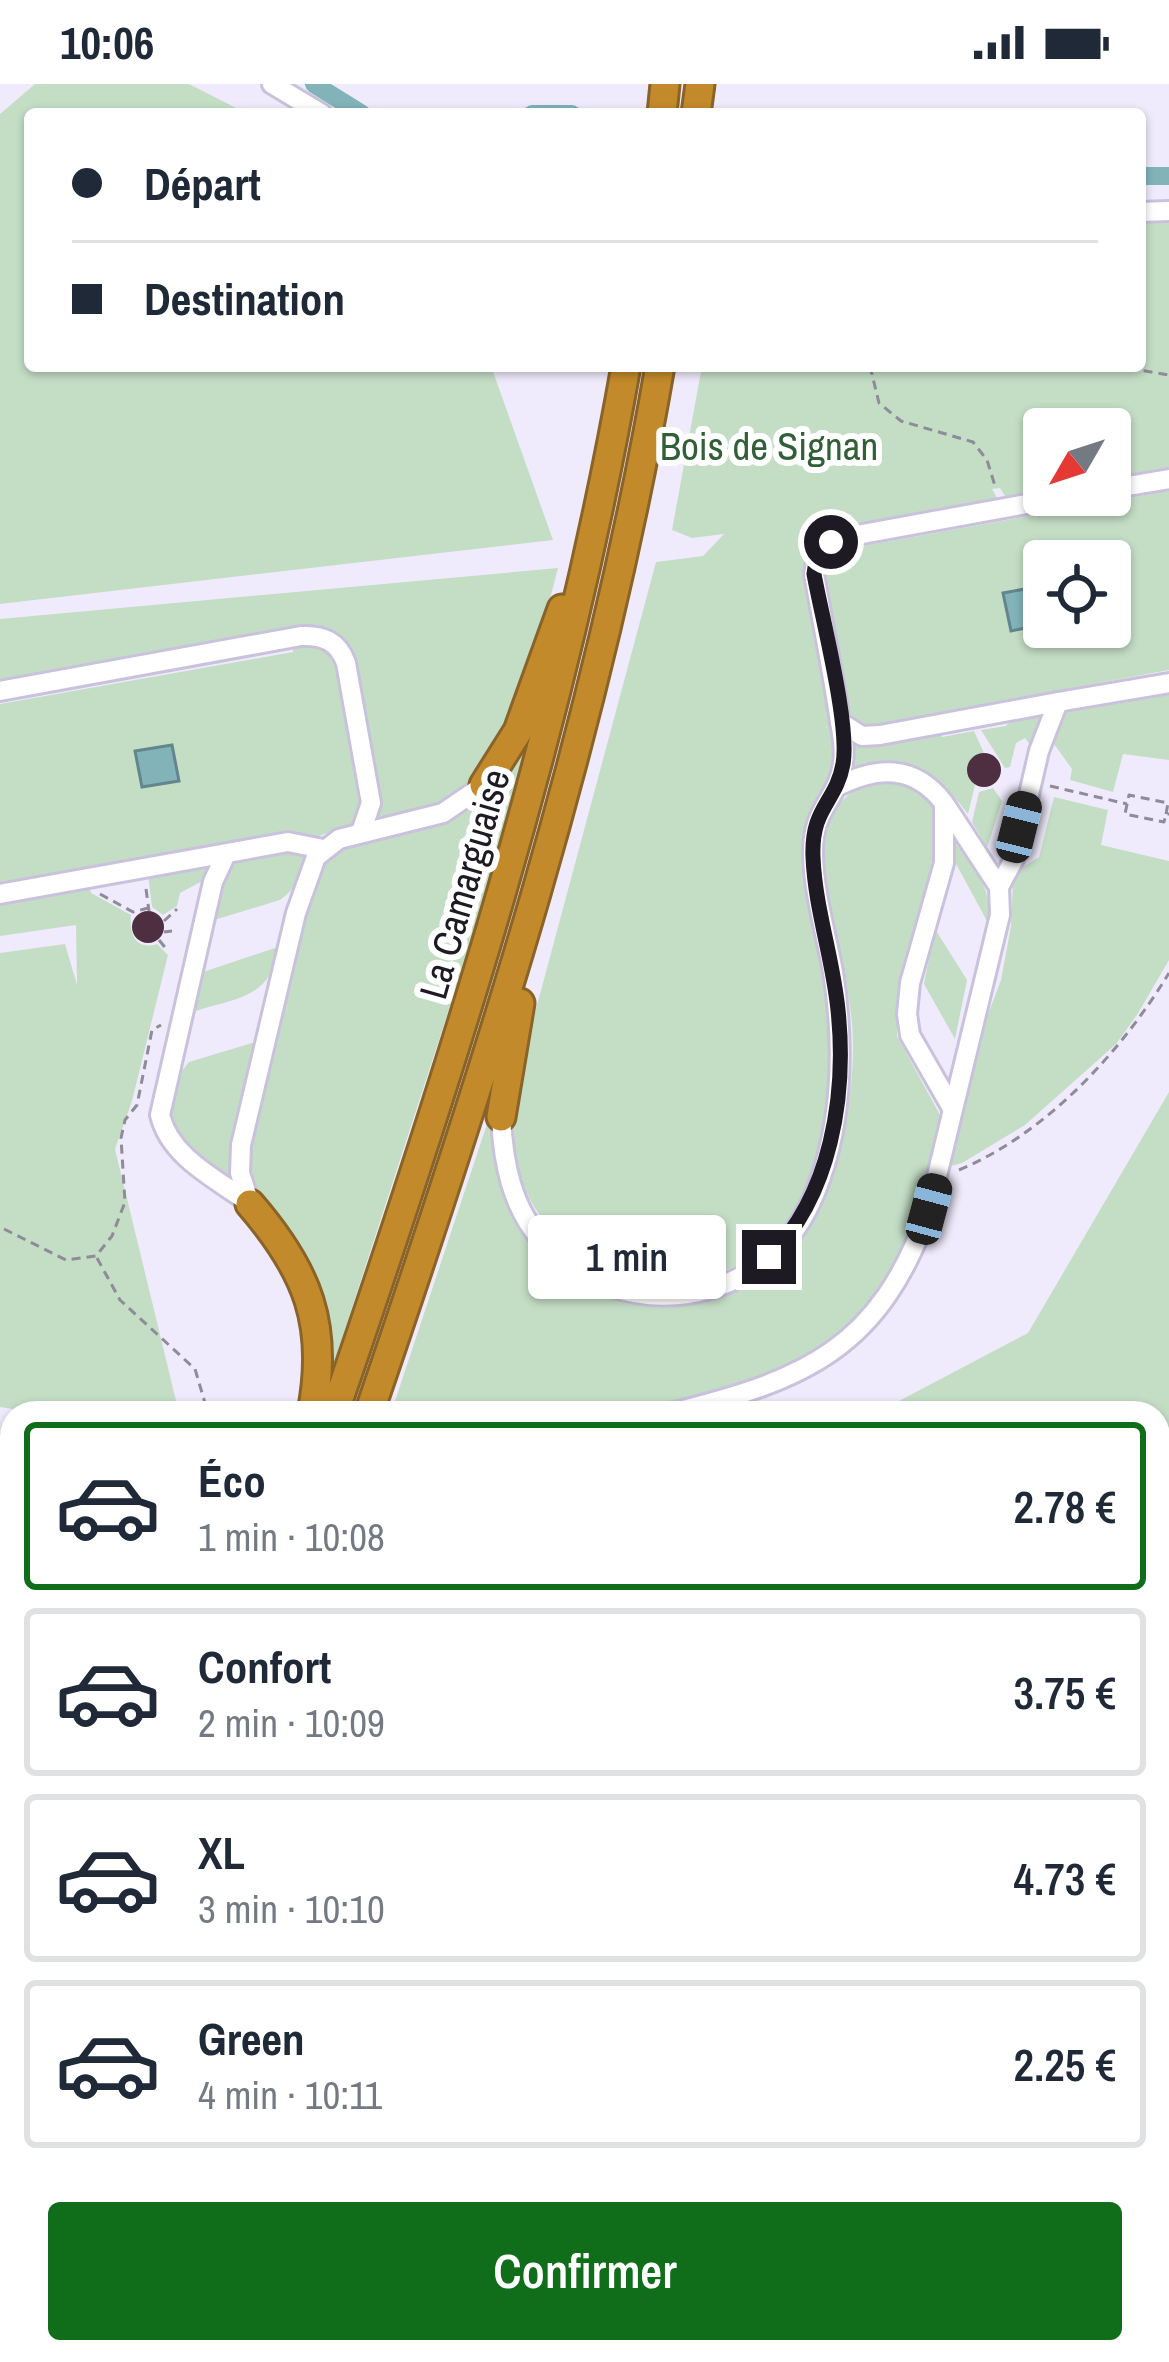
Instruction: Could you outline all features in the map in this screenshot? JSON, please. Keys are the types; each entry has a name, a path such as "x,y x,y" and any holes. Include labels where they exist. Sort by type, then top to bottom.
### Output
{"highway":[{"path":"484,785 518,731 561,614 622,372"},
{"name":"La Camarguaise","path":"338,1401 431,1126 521,830 573,634 622,372"},
{"name":"La Camarguaise","path":"373,1401 555,836 609,628 659,372"},
{"path":"501,1117 510,1051 555,836"},
{"path":"250,1204 288,1252 310,1296 319,1355 313,1401"}],"street":[{"path":"272,84 312,108"},
{"path":"1131,485 1169,478"},
{"path":"501,1117 507,1171 520,1207 542,1242 595,1281 646,1297 684,1297 732,1282 784,1242 810,1204 820,1178 838,1094 839,1012 813,861 817,817 836,787 844,753 814,574 822,549 846,537 1023,504"},
{"path":"0,691 301,637 327,639 346,662 371,803 362,832"},
{"path":"840,722 855,733 870,736 1169,683"},
{"path":"725,1401 780,1383 844,1342 876,1309 918,1242 938,1179 1000,915 999,887 1014,859 1031,781 1058,702"},
{"path":"836,787 870,772 893,771 925,782 999,887"},
{"path":"250,1204 240,1172 241,1145 296,913 313,863 323,849 362,832 442,813 484,785"},
{"path":"944,803 944,863 915,963 907,1014 910,1035 952,1108"},
{"path":"0,894 288,842 323,849"},
{"path":"226,854 213,882 160,1115 177,1149 250,1204"}],"path":[{"path":"871,372 879,403 902,422 973,442 987,460 1001,508"},
{"path":"1031,781 1127,804"},
{"path":"1129,795 1168,803 1167,814 1164,822 1125,814 1129,795"},
{"path":"91,878 93,890 133,912 149,909 141,869"},
{"path":"164,921 177,909"},
{"path":"164,932 172,931"},
{"path":"159,940 168,951"},
{"path":"938,1179 983,1160 1048,1113 1106,1062 1140,1021 1169,973"},
{"path":"4,1229 66,1260 96,1256 112,1235 124,1202 121,1138 125,1120 137,1105 152,1030 180,1020"},
{"path":"96,1256 120,1300 195,1369 204,1401"}],"green space":[{"path":"35,84 189,84 236,108 24,108 24,372 493,372 553,540 0,604 0,114"},
{"name":"Bois de Signan","path":"1146,207 1169,208 1169,473 1131,480 1131,408 1023,408 1023,498 1008,501 1000,488 992,489 1000,503 815,549 839,752 802,839 826,993 830,1043 825,1119 805,1192 781,1232 747,1260 707,1276 663,1279 620,1271 579,1253 546,1223 519,1171 514,1117 518,1076 656,562 703,556 724,534 692,538 672,530 701,372 1146,372"},
{"path":"1169,484 1169,670 888,722 888,729 849,722 823,594 824,561 832,551 855,542 857,547 1029,516 1131,516 1131,498 1162,492 1162,486"},
{"path":"558,568 534,659 494,754 454,796 373,822 333,635 0,687 0,619"},
{"path":"312,643 335,655 366,804 357,822 311,839 0,888 0,704 293,652 293,644"},
{"path":"1169,687 1169,760 1123,754 1113,792 1070,780 1072,769 1049,737 1062,711"},
{"path":"1046,711 1034,750 1025,738 1016,743 1010,767 1005,768 981,730"},
{"path":"940,730 942,737 974,731 984,753 968,766 975,785 968,814 942,784 916,767 886,761 847,769 849,735"},
{"path":"528,740 488,889 334,1363 329,1362 251,1184 247,1156 313,881 324,862 359,839 467,809 493,787"},
{"path":"887,776 908,782 933,808 939,829 897,1036 941,1123 923,1203 899,1264 866,1311 811,1357 747,1387 687,1401 395,1401 490,1115 499,1178 526,1234 546,1258 598,1293 648,1306 701,1303 749,1282 789,1249 825,1189 846,1118 851,1014 824,855 834,812 865,784"},
{"path":"993,788 1002,801 987,848 972,822 979,792"},
{"path":"1054,797 1108,810 1101,845 1169,861 1169,960 1116,1044 1025,1125 962,1163 944,1168 976,1046 1001,980 1013,879 1039,857"},
{"path":"955,838 985,888 987,921 955,862"},
{"path":"305,848 299,877 280,900 214,920 226,869 235,858"},
{"path":"215,860 206,879 180,893 177,906 163,915 152,907 148,874"},
{"path":"89,885 91,893 131,915 139,943 157,944 168,955 132,1101 115,1149 176,1401 0,1401 0,953 65,944 77,985 76,925 0,936 0,900"},
{"path":"935,929 967,980 955,1039 924,984"},
{"path":"281,950 274,967 258,988 192,1012 197,980 206,971"},
{"path":"259,1045 232,1181 186,1144 170,1116 169,1100 189,1062"},
{"path":"1169,1092 1169,1401 899,1401 1028,1333"}],"shaded area":[{"path":"1023,589 1023,628 1011,631 1003,593"},
{"path":"172,745 179,781 142,787 135,751"}],"building":[{"path":"984,753 996,758 1001,770 996,782 984,787 972,782 967,770 972,758"},
{"path":"148,911 160,915 164,927 160,939 148,943 136,939 132,927 136,915"}],"waterway":[{"path":"314,84 352,108"},
{"path":"1146,176 1169,176"}],"route":[{"path":"769,1257 810,1204 838,1094 839,1012 813,861 817,817 836,787 844,753 814,574 822,549 831,542"}]}
